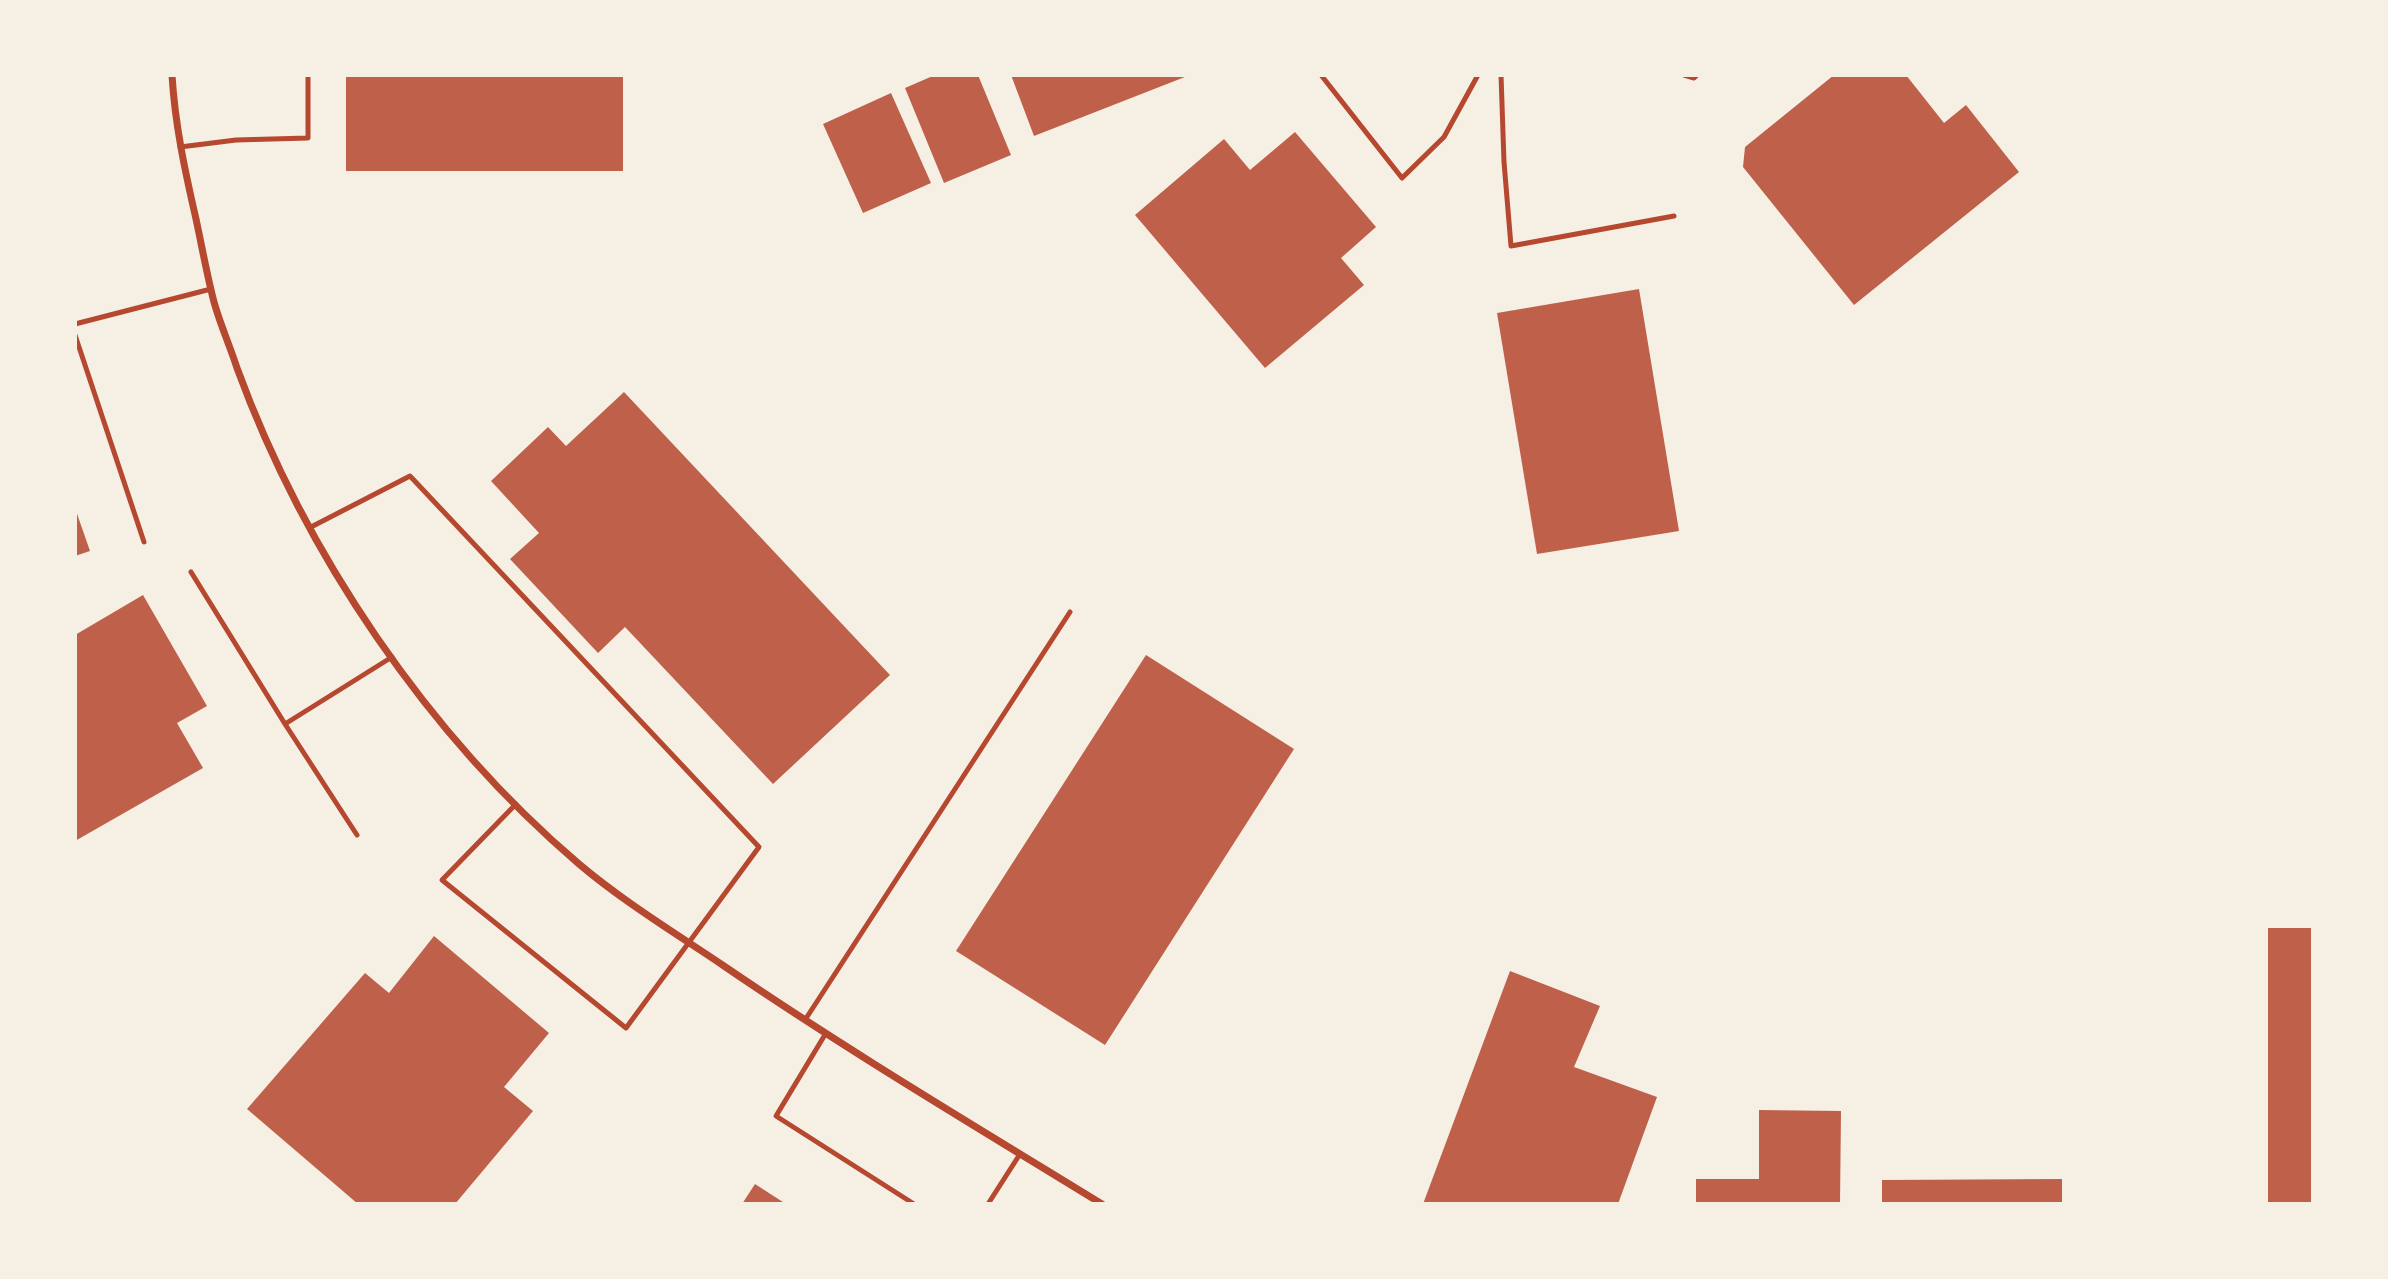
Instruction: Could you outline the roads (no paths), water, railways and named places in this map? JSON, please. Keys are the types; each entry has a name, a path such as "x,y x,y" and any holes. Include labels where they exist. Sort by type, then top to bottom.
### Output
{"street":[{"path":"172,75 180,147 215,306 253,410 300,508 352,601 432,713 516,804 581,865 688,942 805,1020 1102,1204"}],"lane":[{"path":"180,147 236,140 308,138 308,75"},
{"path":"1321,75 1402,178 1444,137 1478,75"},
{"path":"1501,75 1511,246 1674,216"},
{"path":"1684,75 1694,78 1697,75"},
{"path":"75,324 211,289"},
{"path":"75,335 144,542"},
{"path":"311,527 410,476 759,847 626,1028 442,880 516,804"},
{"path":"191,572 357,835"},
{"path":"805,1020 1070,612"},
{"path":"285,724 392,657"},
{"path":"826,1033 776,1116 914,1204"},
{"path":"988,1204 1020,1154"}]}
